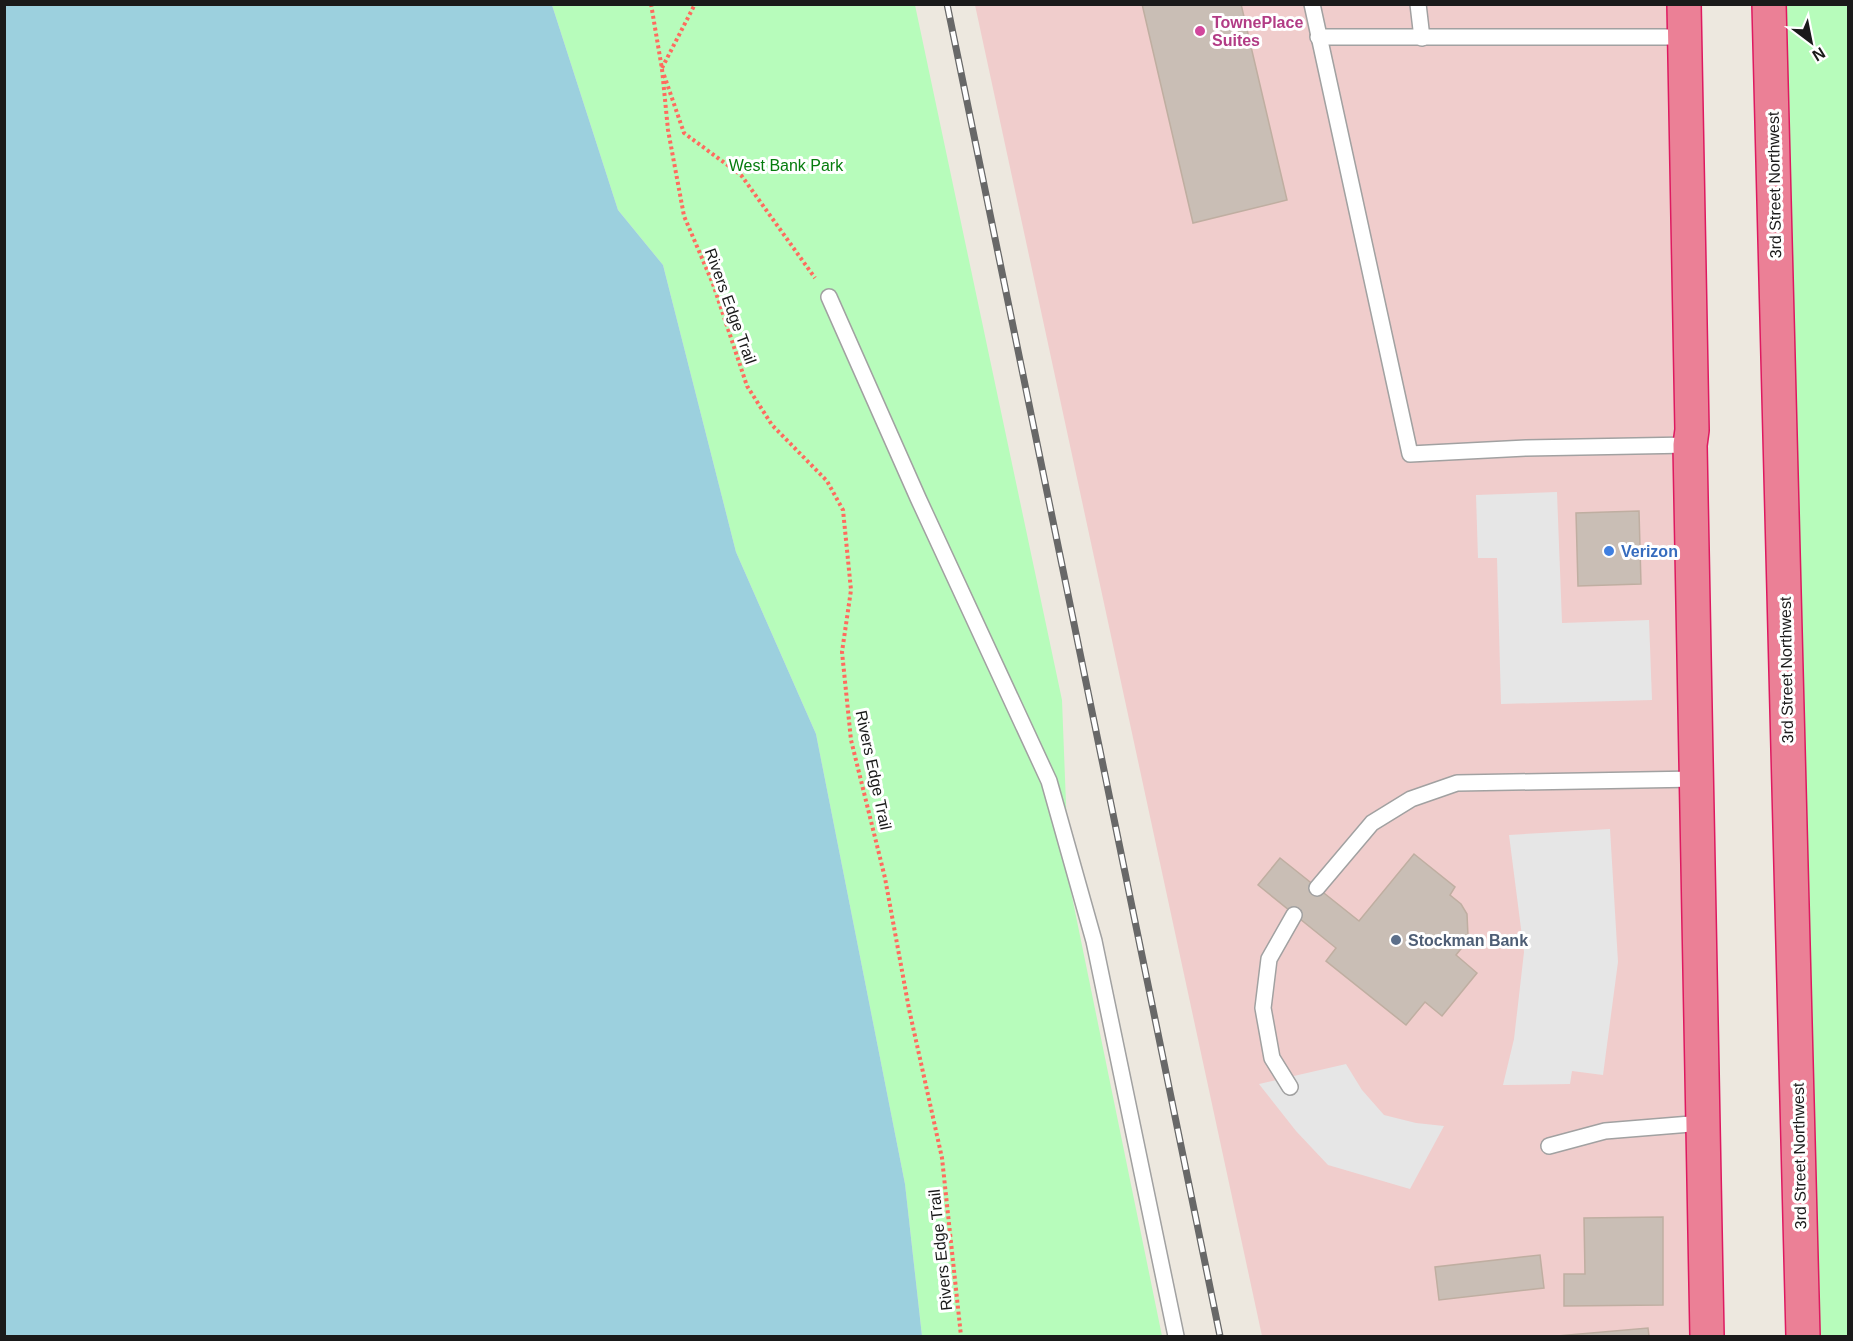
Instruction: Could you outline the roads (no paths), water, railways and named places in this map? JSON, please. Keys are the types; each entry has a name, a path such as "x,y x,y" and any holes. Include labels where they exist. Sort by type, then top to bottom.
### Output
{"highway":[{"path":"1684,4 1707,1336"},
{"name":"3rd Street Northwest","path":"1769,4 1803,1336"}],"lane":[{"path":"1312,4 1410,454 1526,448 1690,445"},
{"path":"1418,4 1422,38"},
{"path":"1318,37 1685,37"},
{"path":"829,297 1048,781 1094,941 1176,1336"},
{"path":"1317,888 1372,823 1411,799 1457,783 1697,779"},
{"path":"1290,1087 1272,1058 1263,1008 1269,959 1294,915"},
{"path":"1549,1146 1605,1131 1703,1122"}],"water":[{"path":"5,4 552,5 618,210 663,265 736,552 816,734 905,1184 922,1336 5,1336"}],"railway":[{"path":"947,4 1220,1336"}],"place":[{"name":"TownePlace Suites","path":"1200,31"},
{"name":"Verizon","path":"1609,551"},
{"name":"Stockman Bank","path":"1396,940"}],"park label":[{"name":"West Bank Park","path":"786,165"}]}
